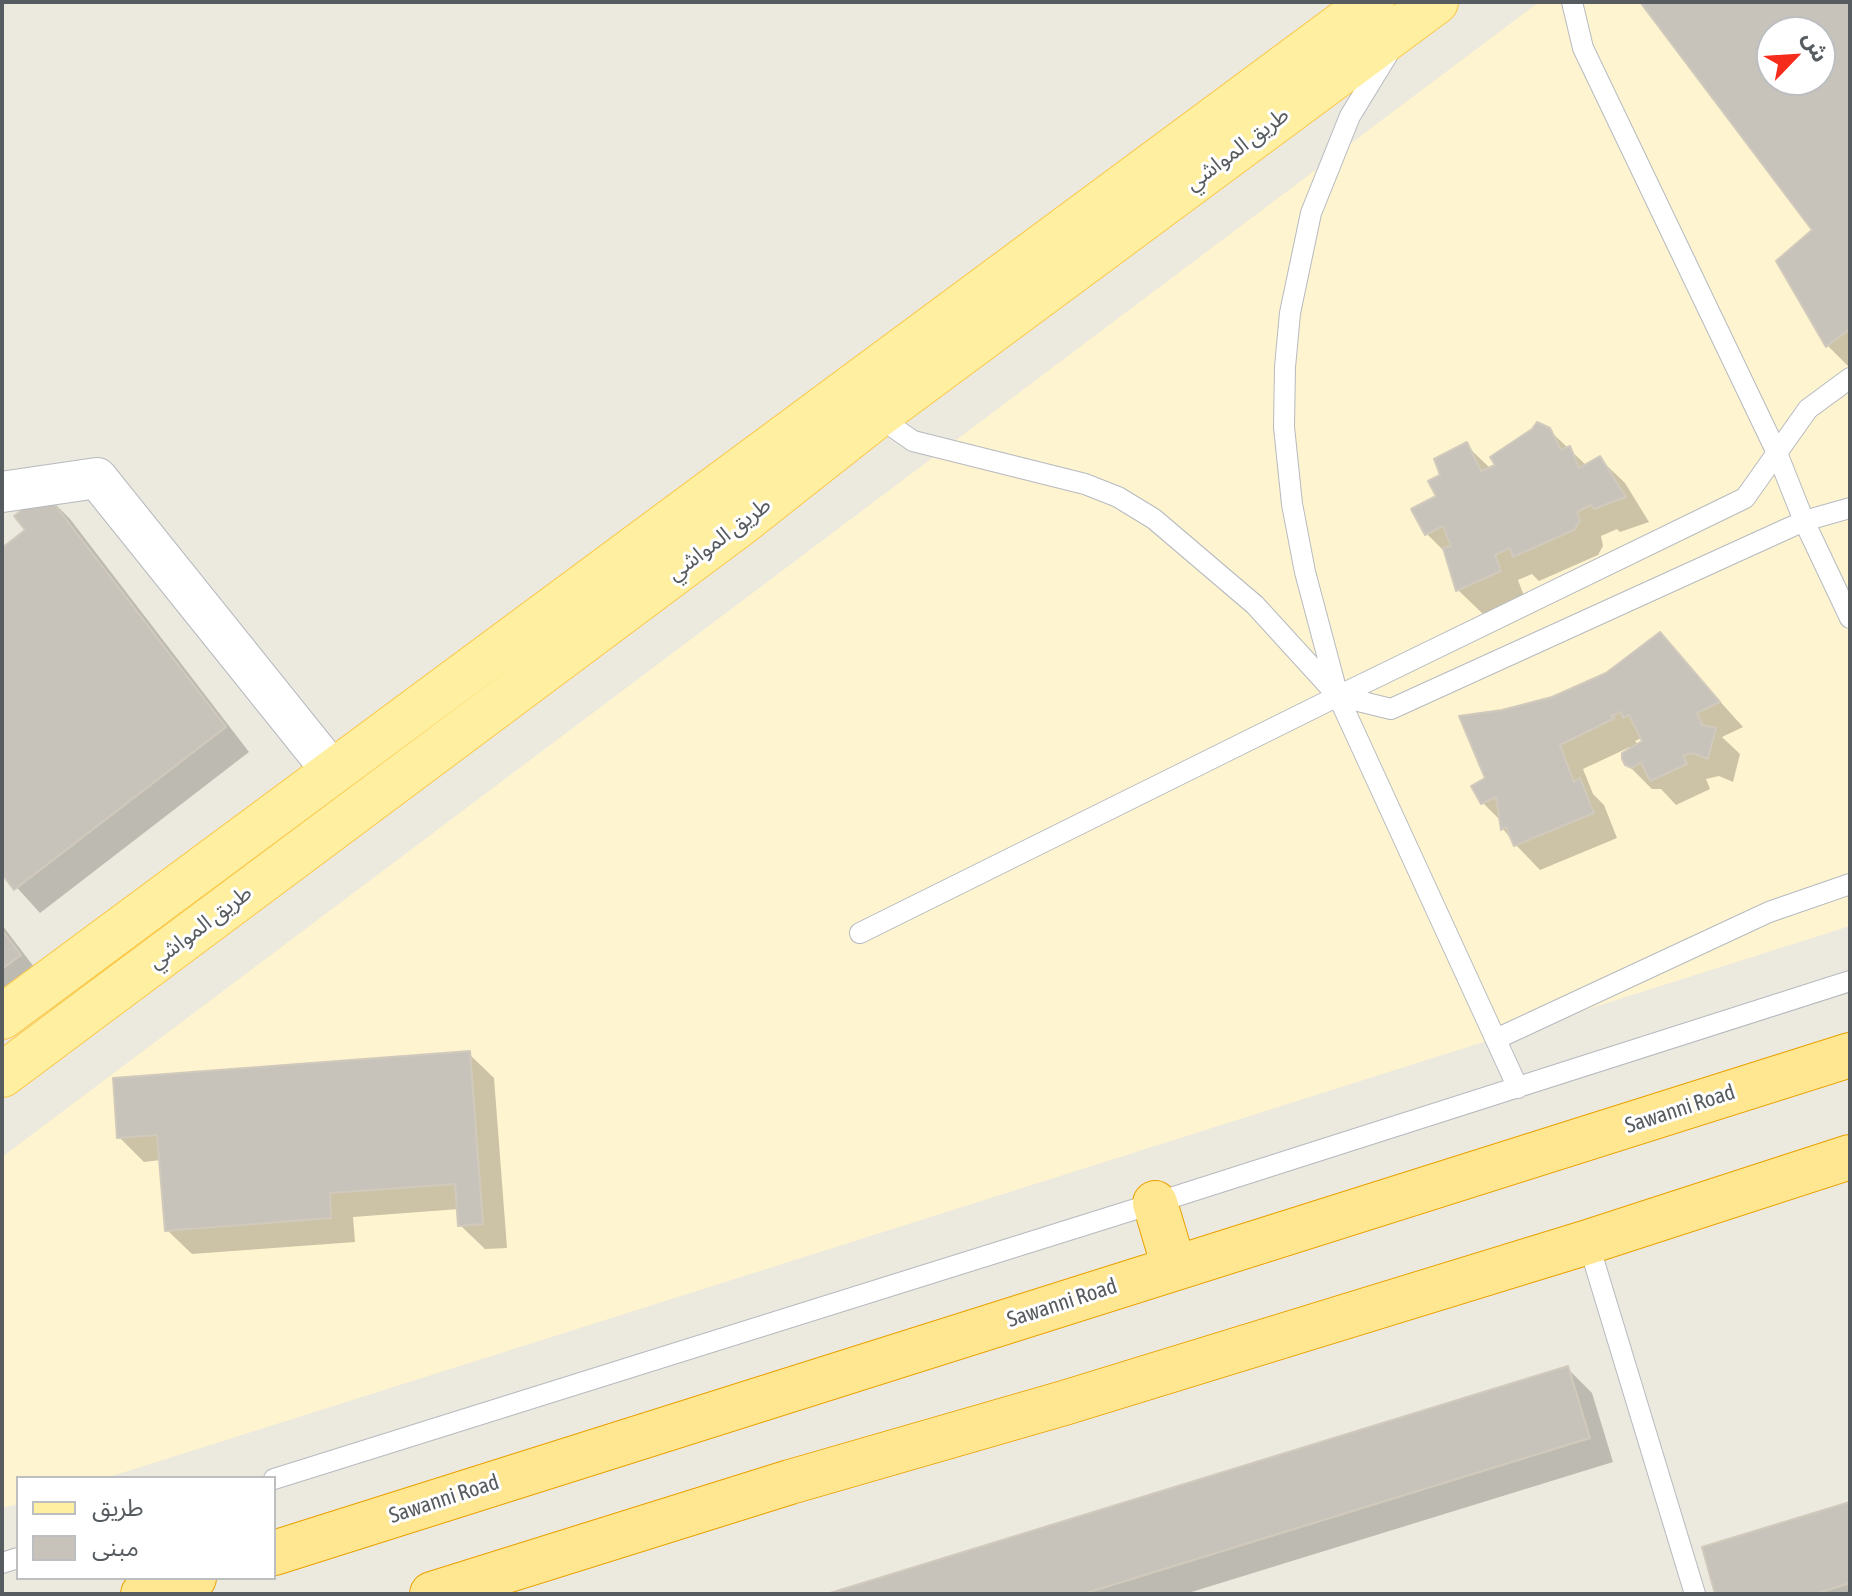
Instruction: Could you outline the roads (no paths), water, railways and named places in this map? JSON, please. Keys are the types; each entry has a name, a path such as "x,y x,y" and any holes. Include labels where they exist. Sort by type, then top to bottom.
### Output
{"highway":[{"name":"Sawanni Road","path":"276,1552 1850,1055"},
{"path":"432,1594 790,1482 1064,1403 1588,1242 1850,1157"},
{"path":"1155,1203 1174,1267"},
{"path":"143,1594 188,1580"}],"main road":[{"name":"طريق المواشي","path":"2,1017 333,772 865,401 1404,10"},
{"name":"طريق المواشي","path":"2,1075 732,530 865,401"},
{"path":"333,772 357,810"}],"street":[{"path":"2,492 97,478 333,772"}],"lane":[{"path":"1572,2 1583,48 1777,453 1804,521 1850,618"},
{"path":"1404,10 1350,116 1311,213 1290,313 1285,367 1284,427 1292,504 1305,572 1338,696 1518,1088"},
{"path":"860,933 1745,498 1808,409 1850,378"},
{"path":"865,401 913,441 1085,484 1118,497 1154,519 1255,605 1338,696 1391,709 1804,521 1850,508"},
{"path":"1496,1039 1769,912 1850,884"},
{"path":"276,1478 1850,981"},
{"path":"1588,1242 1695,1594"}]}
